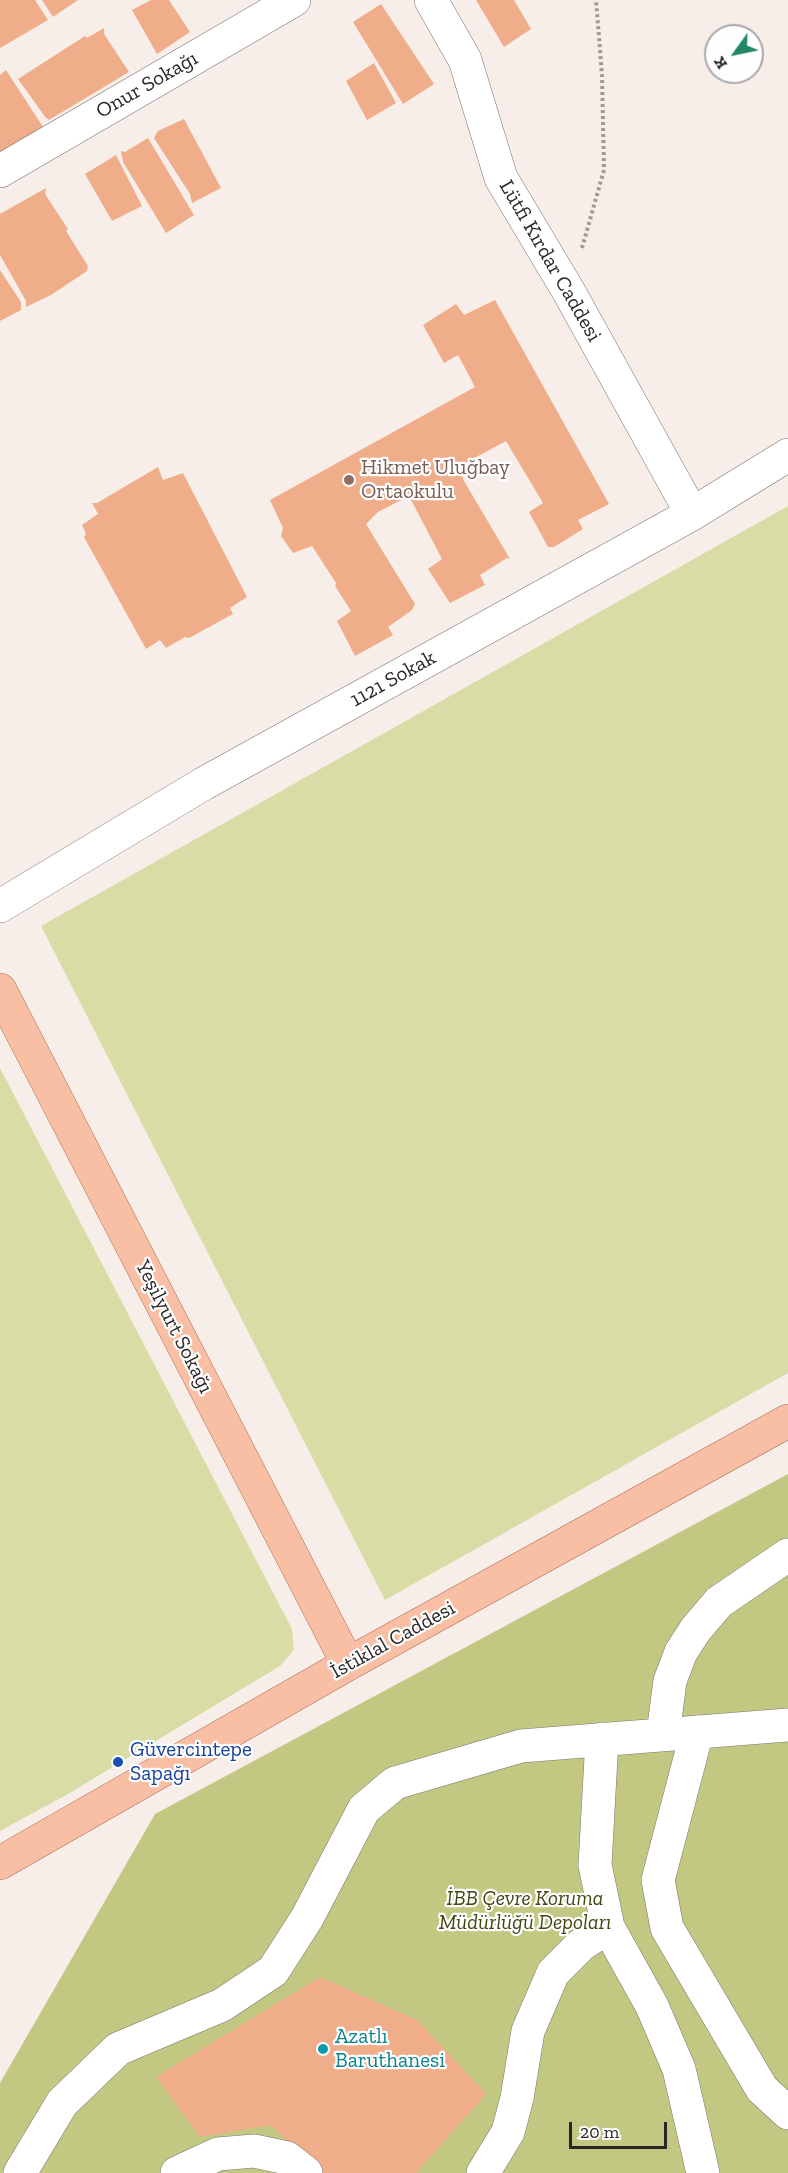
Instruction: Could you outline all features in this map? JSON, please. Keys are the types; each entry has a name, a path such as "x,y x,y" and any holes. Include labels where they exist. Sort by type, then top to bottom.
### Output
{"main road":[{"name":"Yeşilyurt Sokağı","path":"0,990 348,1664"},
{"name":"İstiklal Caddesi","path":"0,1863 348,1664 788,1421"}],"street":[{"name":"Onur Sokağı","path":"0,171 294,0"},
{"name":"Lütfi Kırdar Caddesi","path":"430,0 465,60 501,178 569,292 692,514"},
{"name":"1121 Sokak","path":"0,906 203,784 692,514 788,455"},
{"path":"663,1734 664,1711 670,1681 681,1652 696,1629 719,1602 788,1556"},
{"path":"20,2173 62,2103 118,2049 222,2005 273,1971 307,1918 364,1809 395,1783 521,1746 788,1725"},
{"path":"697,1732 658,1880 667,1928 762,2089 788,2113"},
{"path":"602,1739 595,1865 608,1927 652,2006 679,2069 703,2173"},
{"path":"483,2173 508,2132 517,2098 528,2031 553,1973 581,1945 608,1927"},
{"path":"177,2173 218,2154 254,2151 287,2158 306,2173"}],"path":[{"path":"569,292 604,170 602,75 596,0"}],"green space":[{"path":"788,506 788,1373 385,1600 41,926"},
{"path":"0,1068 292,1629 294,1650 280,1666 68,1794 0,1831"},
{"name":"İBB Çevre Koruma Müdürlüğü Depoları","path":"788,1474 788,2173 0,2173 0,2083 155,1814"}],"building":[{"path":"0,0 35,0 48,20 0,48"},
{"path":"42,0 78,0 53,17"},
{"path":"151,0 169,0 190,32 157,54 132,10"},
{"path":"476,0 514,0 531,29 504,47"},
{"path":"381,4 434,84 403,104 353,22"},
{"path":"104,28 104,34 129,72 49,120 18,79 85,36 87,38"},
{"path":"374,63 396,103 367,120 346,81"},
{"path":"6,70 45,130 0,155 0,75"},
{"path":"184,119 221,188 192,203 190,194 154,138 158,131"},
{"path":"148,138 194,215 166,233 123,162 121,151 125,152"},
{"path":"116,155 142,206 112,221 85,174"},
{"path":"46,188 45,194 68,229 66,231 88,266 87,271 51,295 26,307 26,301 0,255 0,214"},
{"path":"0,270 21,302 21,310 0,321"},
{"path":"495,300 609,504 578,520 583,529 554,547 548,547 529,512 543,503 506,441 467,462 459,468 464,481 510,559 507,558 480,575 485,585 450,603 428,569 442,559 409,496 378,512 366,524 415,604 412,610 388,627 393,635 355,656 337,621 351,611 335,586 336,583 312,546 293,553 281,536 283,528 270,500 475,387 458,355 444,363 423,325 456,304 464,315"},
{"path":"158,467 163,480 183,473 247,597 230,608 233,614 189,638 185,637 166,648 160,640 146,649 84,537 86,534 82,525 98,514 92,503 97,503"},
{"name":"Azatlı Baruthanesi","path":"320,1977 417,2020 486,2094 416,2173 322,2173 271,2125 200,2137 156,2077"}],"place":[{"name":"Hikmet Uluğbay Ortaokulu","path":"349,480"},
{"name":"Güvercintepe Sapağı","path":"118,1762"},
{"name":"Azatlı Baruthanesi","path":"323,2049"}]}
